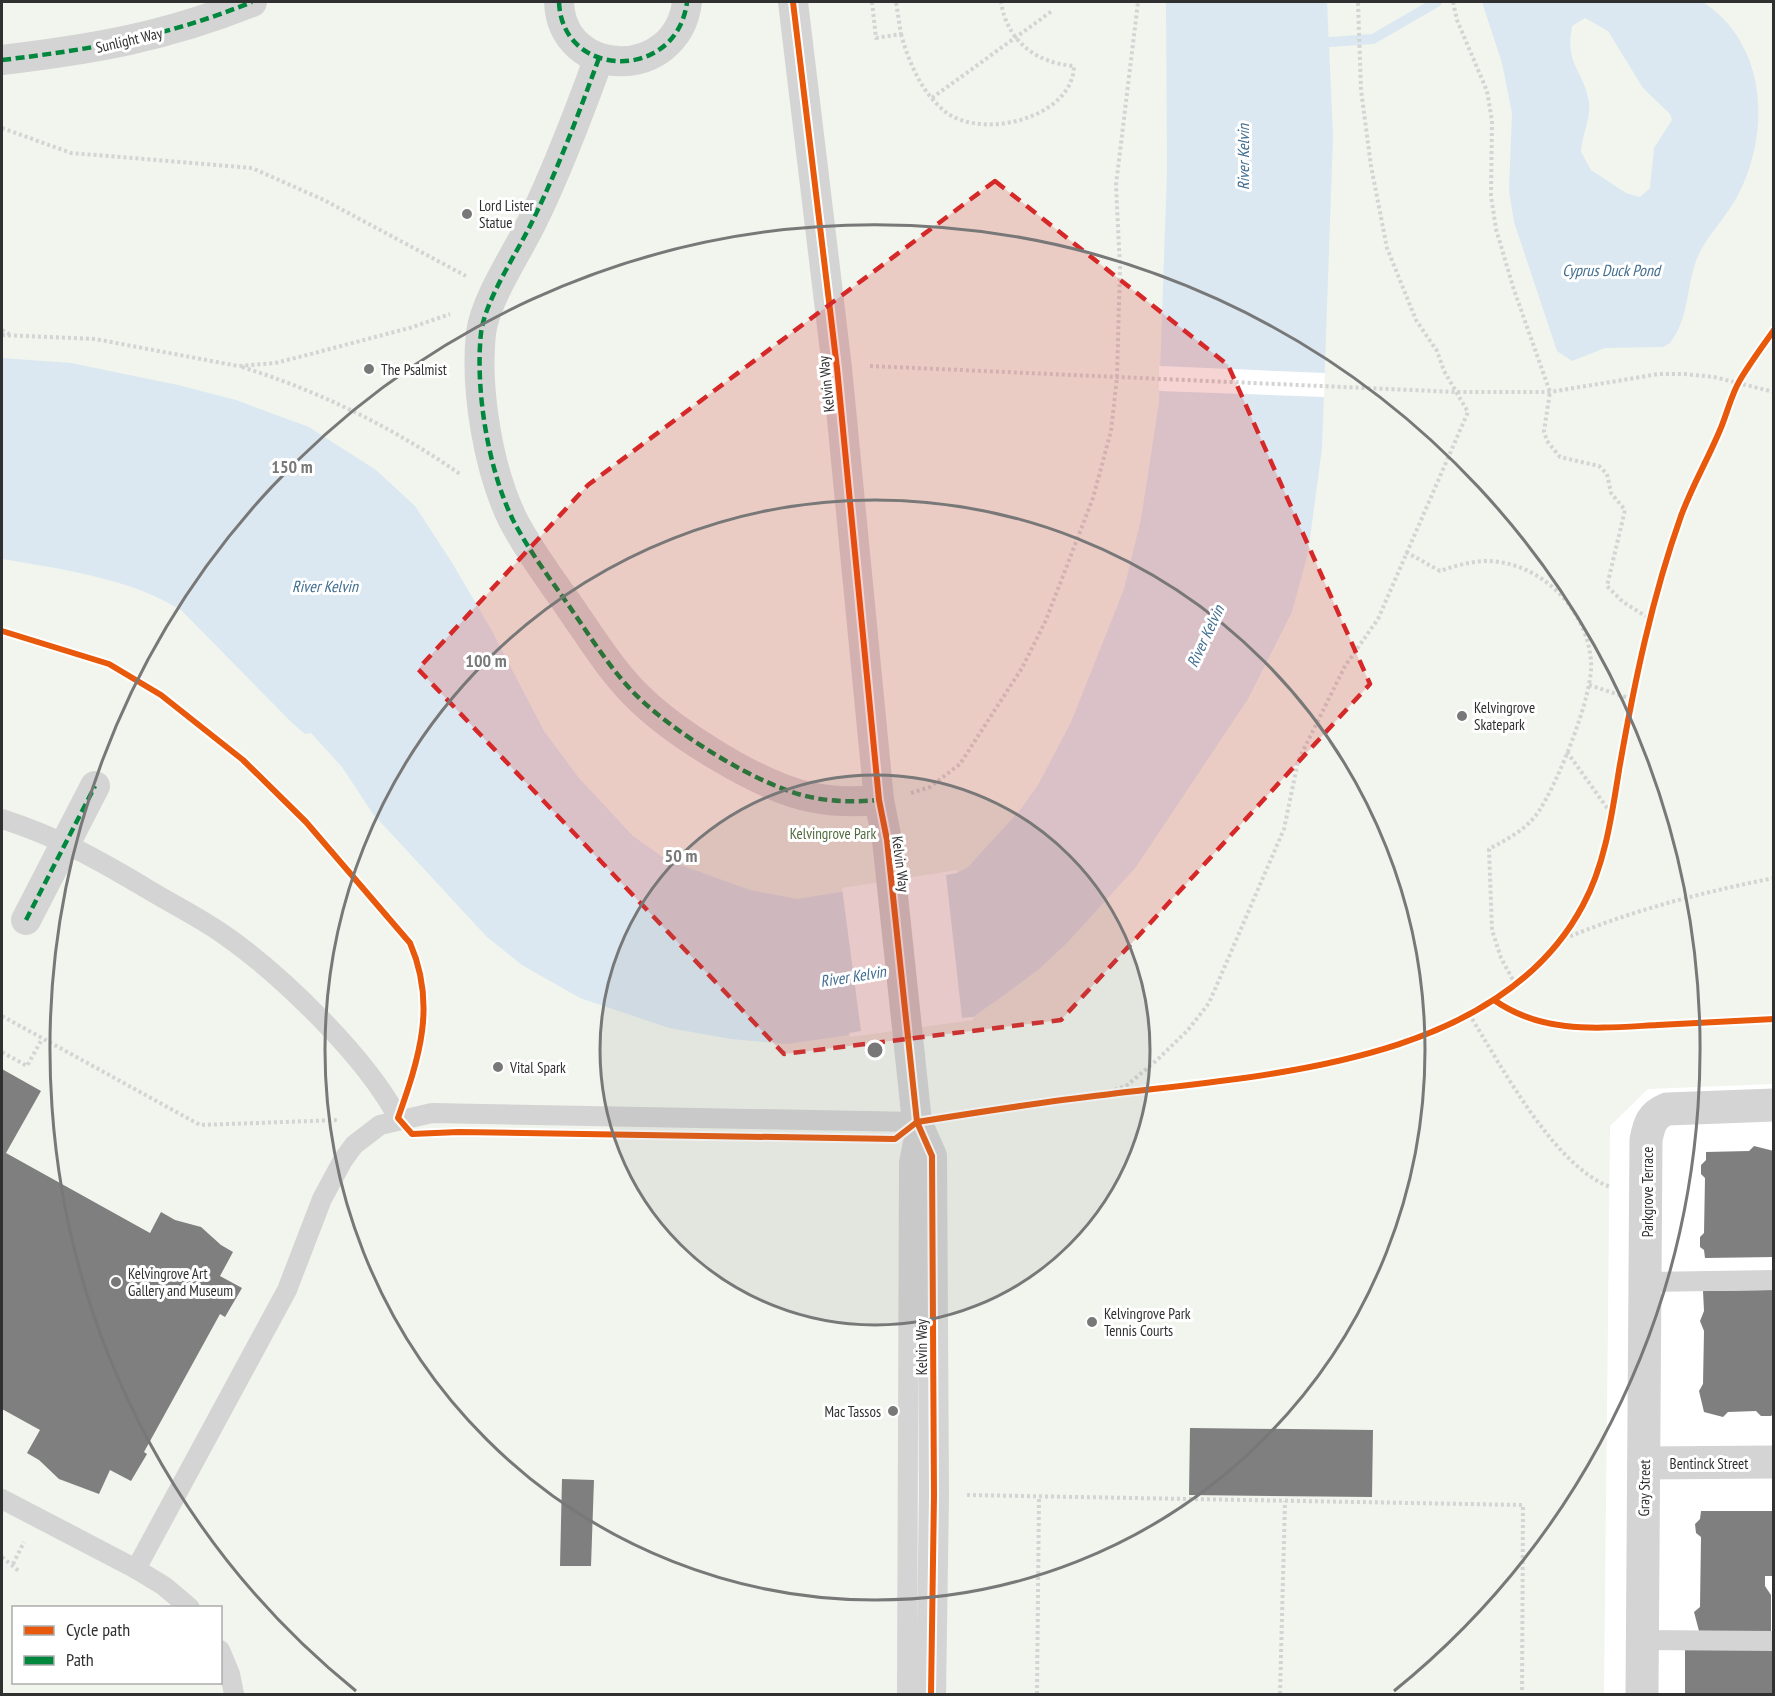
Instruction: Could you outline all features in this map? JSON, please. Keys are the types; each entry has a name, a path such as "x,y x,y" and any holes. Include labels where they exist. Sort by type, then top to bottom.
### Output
{"street":[{"name":"Sunlight Way","path":"2,60 91,49 135,40 252,2"},
{"path":"559,2 567,31 581,47 599,58 620,62 641,60 660,50 675,35 685,16 687,2"},
{"name":"Kelvin Way","path":"794,2 837,368 879,800 887,840 914,1070 917,1122 932,1156 934,1495 931,1695"},
{"path":"599,58 548,187 495,293 481,330 480,376 493,462 513,520 605,657 635,694 669,723 710,750 772,784 815,798 857,802 879,800"},
{"path":"26,920 68,843 95,786"},
{"name":"Parkgrove Terrace","path":"1647,1282 1646,1140 1649,1125 1656,1114 1677,1108 1773,1106"},
{"name":"Gray Street","path":"1642,1695 1647,1282"},
{"name":"Bentinck Street","path":"1644,1463 1773,1462"}],"lane":[{"path":"2,819 46,833 68,843 223,934 254,957 315,1015 364,1067 398,1118"},
{"path":"136,1569 287,1290 322,1199 343,1160 367,1133 398,1118 432,1113 917,1122"},
{"name":"Kelvin Way","path":"908,1695 909,1163 917,1122"},
{"path":"1647,1282 1773,1280"},
{"path":"2,1499 136,1569 164,1586 188,1606"},
{"path":"1642,1640 1773,1641"},
{"path":"222,1655 230,1674 234,1695"}],"path":[{"path":"872,2 876,38 901,34"},
{"path":"896,2 901,34 914,70 932,98 947,113 965,123 984,127 1017,122 1045,108 1069,85 1074,66 1057,65 1040,59 1024,48 1003,16 1001,2"},
{"path":"879,800 930,787 960,764 1022,668 1046,621 1093,498 1111,431 1117,377 1120,268 1116,184 1138,2"},
{"path":"1102,1095 1126,1086 1188,1030 1209,1004 1284,829 1298,761 1345,666 1378,619 1468,412 1437,351 1416,320 1387,248 1371,166 1358,45 1358,2"},
{"path":"1453,4 1487,91 1492,121 1491,196 1496,229 1514,290 1550,392 1544,432 1551,450 1560,457 1599,466 1607,474 1611,493 1625,510 1607,586 1623,602 1652,620"},
{"path":"932,98 1052,11"},
{"path":"2,128 70,153 252,168 324,200 495,293"},
{"path":"238,366 275,363 412,327 445,316 495,293"},
{"path":"2,330 13,335"},
{"path":"917,1122 1102,1095 1253,1078 1304,1068 1392,1046 1425,1034 1469,1014 1494,1000 1515,984 1557,942 1583,906 1596,874 1611,813 1632,699 1682,514 1738,383 1773,330"},
{"path":"2,335 95,339 238,366 284,380 338,404 413,444 462,475"},
{"path":"837,368 883,366 1456,392 1550,392 1659,374 1714,377 1773,393"},
{"path":"1407,552 1440,571 1460,564 1496,562 1527,570 1547,582 1564,598 1577,616 1588,641 1591,662 1589,685 1567,752 1539,810 1526,826 1489,849 1492,930 1501,958 1515,984"},
{"path":"1589,685 1632,699"},
{"path":"1567,752 1611,813"},
{"path":"1557,942 1604,922 1689,895 1773,878"},
{"path":"1494,1000 1536,1022 1582,1029 1773,1019"},
{"path":"1469,1014 1518,1091 1573,1164 1596,1181 1611,1187 1647,1191"},
{"path":"2,1016 200,1125 398,1118"},
{"path":"2,1052 27,1066 42,1039"},
{"path":"934,1495 1523,1505 1522,1695"},
{"path":"1037,1695 1039,1496"},
{"path":"1280,1695 1284,1501"},
{"path":"2,1557 19,1571"}],"highlighted area":[{"path":"995,181 1228,365 1370,684 1061,1020 784,1054 418,669 588,485"}],"green space":[{"name":"Kelvingrove Park","path":"2,2 1773,2 1773,1084 1648,1089 1610,1126 1604,1694 2,1694"}],"water":[{"name":"River Kelvin","path":"1166,2 1327,2 1333,136 1322,449 1308,553 1292,612 1248,699 1136,867 1068,942 1038,970 973,1017 788,1044 731,1039 669,1028 580,998 522,965 487,937 373,814 342,767 311,733 305,734 292,723 182,611 141,590 95,576 2,559 2,358 71,363 178,385 236,400 309,427 376,470 415,506 491,629 544,731 579,778 633,836 667,860 750,890 797,899 957,873 968,867 1020,810 1038,785 1071,722 1124,589 1141,519 1159,402 1167,171"},
{"name":"Cyprus Duck Pond","path":"1482,2 1703,2 1724,20 1740,41 1751,65 1757,90 1758,117 1749,170 1728,212 1700,252 1681,324 1670,343 1663,347 1605,348 1572,361 1557,351 1514,222 1509,191 1512,113 1502,63","holes":["1585,18 1608,31 1643,88 1670,114 1672,120 1654,148 1650,188 1640,197 1626,193 1591,170 1581,152 1589,114 1589,102 1573,59 1570,40 1572,26"]}],"pier":[{"path":"1159,366 1325,373 1324,397 1159,391"},
{"path":"957,870 957,873 946,875 962,1018 973,1017 973,1020 850,1037 849,1033 861,1031 842,888"}],"building":[{"name":"Kelvingrove Art Gallery and Museum","path":"2,1069 41,1091 6,1153 150,1233 161,1212 175,1220 201,1227 221,1245 233,1252 220,1276 242,1288 225,1317 220,1314 144,1452 147,1454 131,1481 110,1470 99,1494 59,1479 39,1460 27,1453 40,1430 2,1409"},
{"path":"1754,1146 1774,1151 1774,1257 1705,1258 1704,1250 1700,1247 1700,1237 1704,1233 1705,1178 1701,1174 1701,1165 1706,1160 1706,1152 1749,1151"},
{"path":"1774,1290 1774,1413 1771,1416 1761,1416 1756,1411 1728,1412 1723,1417 1704,1412 1699,1391 1703,1384 1704,1331 1700,1321 1704,1311 1703,1291"},
{"path":"1190,1428 1373,1430 1372,1497 1189,1495"},
{"path":"562,1479 594,1480 591,1566 560,1566"},
{"path":"1701,1511 1773,1511 1774,1576 1765,1576 1765,1586 1771,1595 1771,1631 1699,1631 1694,1612 1700,1607 1701,1537 1696,1533 1695,1524 1700,1519"},
{"path":"1774,1648 1774,1694 1685,1694 1685,1649"}],"waterway":[{"path":"1316,43 1373,39 1437,2"}],"marked path":[{"path":"2,60 129,40 189,24 252,2"},
{"path":"559,2 565,28 579,46 598,57 620,61 643,58 663,47 679,28 687,2"},
{"path":"599,58 551,182 495,292 481,333 480,379 485,428 504,500 532,552 616,672 634,693 671,725 744,771 794,793 815,798 847,801 879,800"},
{"path":"26,920 95,786"}],"cycle path":[{"path":"793,2 837,368 879,800 887,840 917,1122 932,1156 934,1495 931,1694"},
{"path":"2,631 109,664 161,695 243,760 306,822 410,943 418,966 424,1010 413,1074 398,1118 412,1134 459,1132 895,1139 917,1122 1056,1101 1232,1080 1301,1069 1370,1053 1435,1031 1494,1000 1544,959 1583,905 1597,873 1610,822 1645,641 1661,578 1681,516 1737,386 1774,330"},
{"path":"1494,1000 1533,1019 1573,1027 1594,1028 1774,1019"}],"place":[{"name":"Lord Lister Statue","path":"467,214"},
{"name":"The Psalmist","path":"369,369"},
{"name":"Kelvingrove Skatepark","path":"1462,716"},
{"name":"Vital Spark","path":"498,1067"},
{"name":"Kelvingrove Art Gallery and Museum","path":"116,1282"},
{"name":"Kelvingrove Park Tennis Courts","path":"1092,1322"},
{"name":"Mac Tassos","path":"893,1411"}]}
